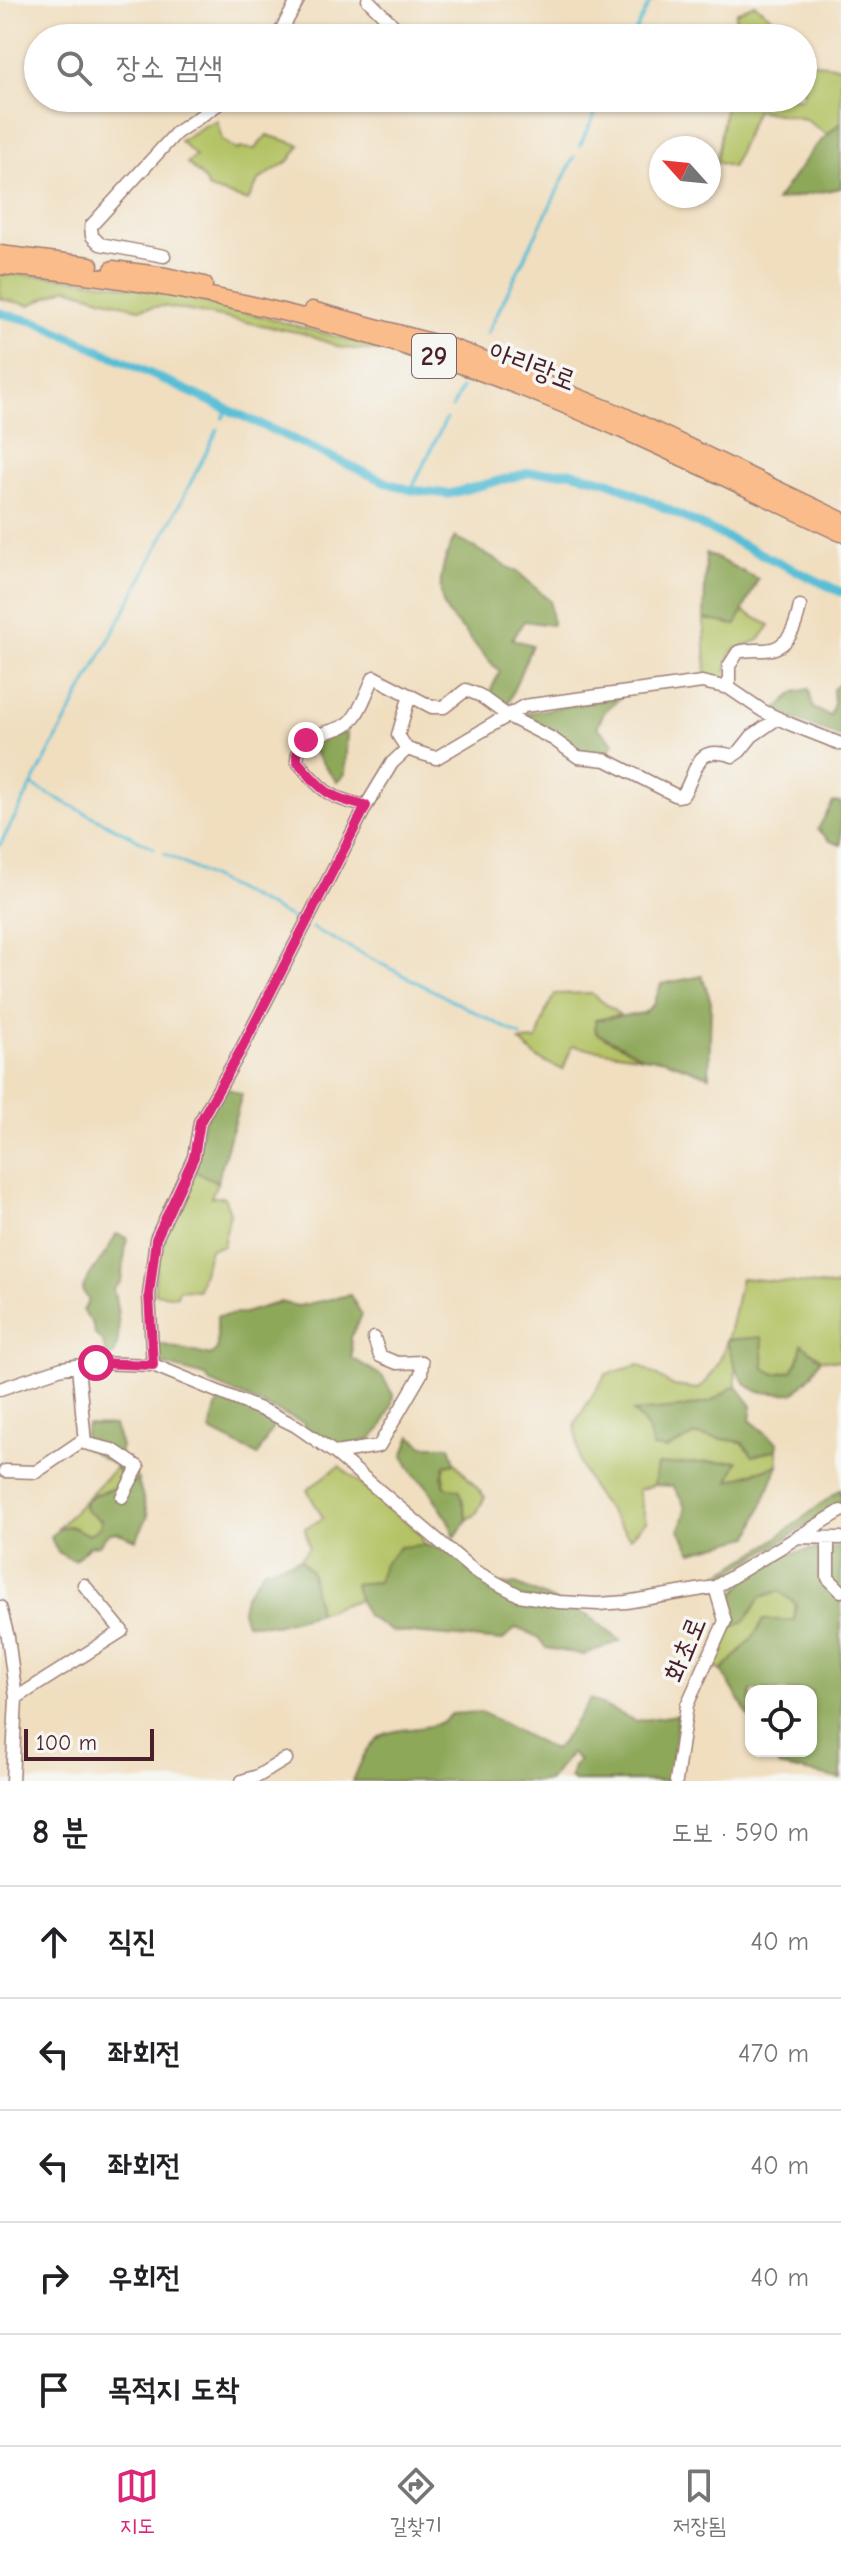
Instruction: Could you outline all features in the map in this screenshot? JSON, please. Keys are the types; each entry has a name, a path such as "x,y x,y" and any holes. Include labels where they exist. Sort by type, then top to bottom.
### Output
{"main road":[{"name":"아리랑로","path":"0,254 166,276 340,317 453,348 620,414 841,520"},
{"name":"아리랑로","path":"0,266 97,277 231,301 428,353 577,410 841,533"}],"street":[{"path":"285,24 298,0"},
{"path":"368,0 392,24"},
{"path":"164,256 100,244 92,236 91,226 176,133 207,112"},
{"path":"729,688 729,666 738,652 769,650 784,644 796,626 800,606"},
{"path":"366,806 331,796 319,787 297,761 297,754 306,740 348,724 374,677 432,707 444,707 466,690 479,695 508,716 544,734 578,757 606,760 677,796 683,795 695,766 705,754 717,751 733,756 752,736 778,718"},
{"path":"410,695 398,735 407,749 436,758 524,706 702,682 729,688 778,718 841,744"},
{"path":"153,1365 149,1295 156,1239 194,1157 200,1122 242,1048 366,806 392,763 407,749"},
{"path":"335,1453 379,1446 421,1374 422,1362 397,1363 380,1356 374,1338"},
{"path":"0,1389 62,1368 96,1363 153,1365 296,1426 335,1453 473,1570 519,1595 559,1602 598,1604 715,1587"},
{"path":"78,1366 85,1443"},
{"path":"2,1469 36,1472 80,1442 85,1443 113,1450 138,1467 122,1497"},
{"name":"화초로","path":"676,1781 687,1705 725,1621 715,1587 841,1511"},
{"path":"797,1537 835,1538 828,1578 841,1591"},
{"path":"16,1698 122,1631 84,1585"},
{"path":"0,1607 8,1637 16,1698 12,1781"},
{"path":"242,1781 258,1776 286,1759"}],"green space":[{"path":"754,4 782,24 735,24 736,13"},
{"path":"817,63 841,67 841,122 827,135 805,119 767,112 817,112"},
{"path":"725,112 755,112 732,167 721,164 720,136"},
{"path":"217,121 222,140 237,150 255,149 267,135 300,145 290,160 259,180 248,201 209,189 202,177 187,163 196,156 180,141"},
{"path":"841,122 841,188 776,201 814,148"},
{"path":"0,274 50,276 149,290 246,312 391,352 342,348 302,333 163,306 139,309 67,288 30,305 0,299"},
{"path":"455,537 519,573 550,601 552,625 524,621 512,639 532,645 506,708 488,696 500,671 451,618 444,606 442,576"},
{"path":"706,553 758,579 736,625 704,619"},
{"path":"742,611 770,625 759,640 732,651 723,681 706,677 704,619 735,625"},
{"path":"841,683 841,737 776,709 795,692 809,689 813,708 830,716 834,703 833,689"},
{"path":"621,697 604,712 597,727 614,743 608,753 579,752 521,714"},
{"path":"347,733 345,774 337,782 314,752 313,743 331,735"},
{"path":"833,802 841,803 841,845 830,841 818,829"},
{"path":"702,976 711,1002 709,1076 665,1060 643,1057 596,1033 595,1020 644,1013 654,1004 661,984"},
{"path":"591,993 620,1015 595,1020 596,1033 643,1057 572,1046 563,1070 537,1058 520,1041 537,1040 555,994"},
{"path":"223,1087 242,1094 217,1183 193,1171 203,1124"},
{"path":"193,1171 217,1183 211,1197 224,1197 230,1212 223,1246 210,1249 198,1290 179,1289 177,1296 154,1293 159,1244"},
{"path":"116,1234 127,1238 121,1282 113,1289 118,1313 118,1339 114,1355 106,1357 103,1341 95,1335 92,1323 83,1311 89,1300 82,1290"},
{"path":"741,1278 841,1287 841,1361 821,1359 802,1345 792,1371 775,1374 764,1369 762,1338 727,1340"},
{"path":"350,1295 362,1315 351,1337 352,1358 382,1376 393,1395 381,1429 370,1440 337,1448 302,1433 304,1423 210,1382 206,1376 156,1363 156,1343 211,1356 217,1350 217,1316 241,1314 280,1302 298,1306"},
{"path":"762,1337 764,1368 775,1374 792,1371 802,1344 821,1359 811,1376 794,1393 764,1392 754,1389 741,1378 726,1340"},
{"path":"727,1340 735,1365 736,1385 710,1402 634,1412 666,1449 695,1435 742,1442 753,1456 777,1449 778,1465 728,1481 737,1461 657,1465 654,1485 638,1490 646,1521 630,1538 594,1492 580,1464 575,1423 606,1374 639,1365 674,1386 699,1389 717,1366"},
{"path":"736,1385 752,1406 750,1420 778,1443 777,1449 753,1456 742,1442 696,1435 666,1449 652,1447 647,1427 633,1412 710,1402"},
{"path":"224,1398 276,1421 258,1455 210,1431 216,1407"},
{"path":"87,1425 114,1426 121,1446 118,1458 130,1468 128,1479 120,1476 116,1466 81,1445"},
{"path":"411,1436 424,1446 450,1446 455,1463 445,1465 442,1477 445,1487 460,1490 467,1520 455,1537 426,1485 414,1475 403,1456"},
{"path":"738,1461 729,1481 778,1465 750,1537 692,1552 679,1530 685,1512 683,1502 673,1486 654,1485 657,1465"},
{"path":"455,1463 485,1497 476,1514 467,1520 461,1504 444,1483 445,1465"},
{"path":"117,1466 128,1478 130,1468 138,1480 94,1495 84,1503 85,1510 101,1520 101,1527 88,1535 70,1526 58,1528"},
{"path":"339,1466 419,1532 425,1545 400,1548 384,1564 378,1582 355,1584 360,1599 318,1613 311,1572 300,1559 309,1547 305,1528 323,1518 307,1490"},
{"path":"138,1480 148,1516 136,1540 116,1532 107,1534 99,1545 89,1546 75,1560 59,1552 51,1537 60,1528 73,1527 88,1535 100,1527 101,1520 85,1510 84,1503 94,1495"},
{"path":"841,1489 841,1505 720,1579 719,1574 766,1546"},
{"path":"425,1545 462,1553 492,1587 516,1584 589,1616 621,1641 584,1655 546,1648 538,1637 516,1628 502,1641 390,1631 365,1614 354,1584 378,1582 384,1564 400,1547"},
{"path":"841,1547 841,1779 779,1766 774,1757 817,1757 817,1685 745,1685 745,1710 722,1671 750,1641 764,1620 794,1620 796,1604 779,1591 761,1597 745,1621 732,1627 727,1606 737,1590 748,1577 774,1560 822,1548"},
{"path":"300,1559 311,1572 318,1613 275,1625 246,1623 242,1611 245,1596 264,1569"},
{"path":"780,1591 796,1604 794,1621 764,1620 750,1641 722,1671 712,1666 732,1627 745,1620 761,1597"},
{"path":"590,1699 635,1721 678,1715 670,1781 574,1781 570,1778 573,1766 579,1760 571,1753 548,1781 353,1781 373,1742 393,1731 437,1724 451,1714 481,1712 553,1750"}],"waterway":[{"path":"639,24 651,0"},
{"path":"580,145 596,112"},
{"path":"487,334 574,157"},
{"path":"0,313 40,323 388,483 411,490 449,494 528,473 570,472 610,482 841,592"},
{"path":"452,408 462,388"},
{"path":"223,418 228,409"},
{"path":"411,490 446,419"},
{"path":"0,845 218,429"},
{"path":"33,786 154,848"},
{"path":"165,854 299,922"},
{"path":"312,928 521,1036"}],"route":[{"path":"96,1363 153,1365 149,1295 156,1239 194,1157 200,1122 242,1048 366,806 331,796 319,787 297,761 297,754 306,740"}]}
